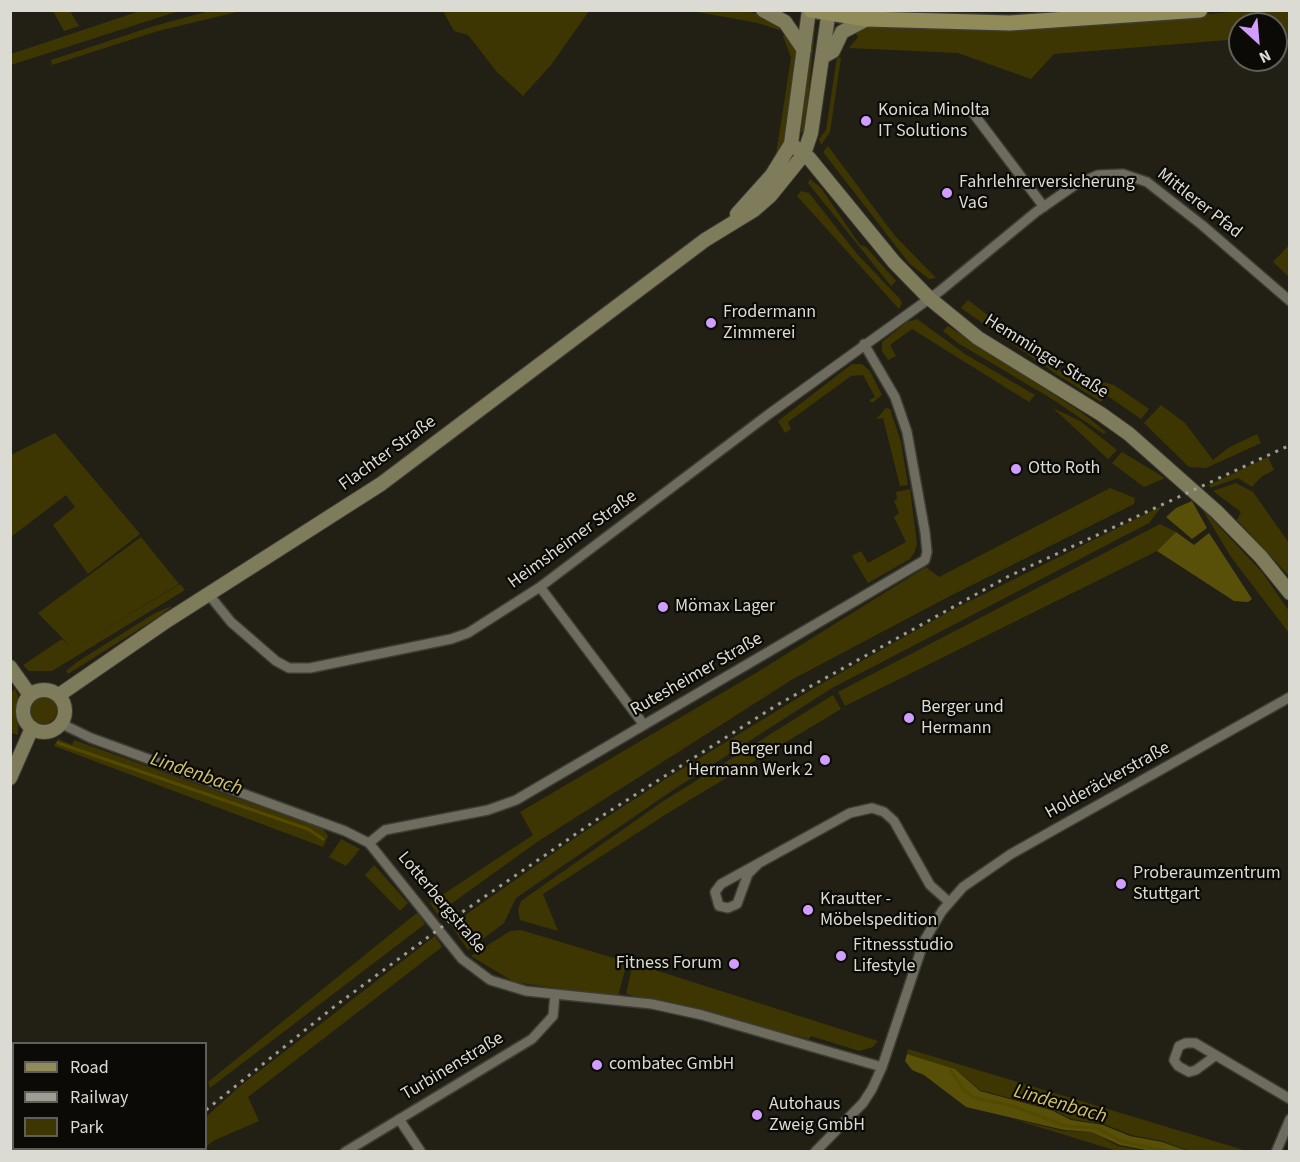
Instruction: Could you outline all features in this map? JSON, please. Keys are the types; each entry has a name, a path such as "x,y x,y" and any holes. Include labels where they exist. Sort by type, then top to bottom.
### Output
{"main road":[{"path":"763,10 785,22 804,50"},
{"path":"810,10 867,19 1011,23 1200,10"},
{"name":"Flachter Straße","path":"727,224 772,175 791,144 810,10"},
{"name":"Flachter Straße","path":"59,695 168,620 210,596 381,484 727,224 754,210 770,196 804,154 815,112 829,12"},
{"path":"824,56 832,51 842,32 867,19"},
{"name":"Hemminger Straße","path":"791,144 804,154 894,262 930,298 978,338 1101,414 1147,449 1217,512 1261,557 1290,593"},
{"path":"10,667 30,695"},
{"path":"48,690 59,695 66,709 62,723 48,732 32,729 25,721 23,712 30,695 48,690"},
{"path":"10,778 32,729"}],"street":[{"path":"973,113 1044,207"},
{"name":"Mittlerer Pfad","path":"930,298 1044,207 1076,185 1098,175 1123,174 1147,182 1202,225 1290,301"},
{"name":"Heimsheimer Straße","path":"210,596 231,622 276,661 289,668 303,669 451,639 468,633 540,587 864,344 930,298"},
{"name":"Rutesheimer Straße","path":"369,843 385,830 488,810 516,800 925,560 927,552 925,532 907,432 895,397 864,344"},
{"path":"540,587 644,725"},
{"name":"Holderäckerstraße","path":"815,1152 864,1103 882,1067 924,941 949,902 979,873 1290,697"},
{"name":"Lotterbergstraße","path":"62,723 91,738 345,831 369,843 456,951 474,969 490,980 511,988 652,1004 702,1015 882,1067"},
{"path":"759,863 748,874 737,904 728,908 719,906 714,897 717,888 759,863 850,813 872,807 884,812 894,821 930,885 949,902"},
{"name":"Turbinenstraße","path":"345,1152 542,1032 553,1016 555,994"},
{"path":"1215,1056 1290,1100"},
{"path":"399,1119 421,1152"},
{"path":"1276,1152 1290,1119"}],"green space":[{"path":"143,10 179,11 11,65 11,54"},
{"path":"53,11 70,11 79,26 64,31"},
{"path":"209,11 241,11 158,31 52,65 51,60 154,26"},
{"path":"443,11 589,11 551,65 523,96 497,72 468,35 454,31"},
{"path":"692,11 743,11 766,15 783,26 779,30 758,23"},
{"path":"1289,11 1289,35 1288,12 1233,12"},
{"path":"1228,12 1228,40 1054,54 1031,79 958,53 849,48 858,37 854,30 864,26 1033,28"},
{"path":"812,28 815,28 805,132 801,132"},
{"path":"787,33 797,50 786,135 775,161 791,58 783,36"},
{"path":"837,57 841,58 830,132 821,145 819,139 826,130"},
{"path":"828,146 895,236 936,278 929,279 909,263 823,152"},
{"path":"810,179 821,188 860,245 866,247 896,281 891,286 808,183"},
{"path":"801,191 809,193 857,254 900,299 902,303 899,309 797,196"},
{"path":"1289,245 1289,277 1273,262"},
{"path":"968,300 1061,371 1104,398 1101,402 1059,376 961,308"},
{"path":"917,319 965,354 1035,395 1029,402 912,329 890,345 896,356 888,360 882,351 882,342 907,322"},
{"path":"948,326 1081,412 1106,432 1104,434 1052,399 958,343 943,331"},
{"path":"852,364 862,364 870,371 882,395 872,403 869,400 875,397 863,375 851,376 788,422 791,429 785,433 778,421"},
{"path":"1079,376 1114,385 1149,409 1141,419"},
{"path":"1161,405 1185,423 1213,460 1228,448 1257,434 1261,443 1206,468 1189,467 1144,423"},
{"path":"886,408 890,409 901,442 908,485 900,486 883,418 876,419"},
{"path":"1053,408 1080,421 1117,450 1108,459"},
{"path":"55,433 140,534 88,574 53,525 75,507 66,495 11,537 11,455"},
{"path":"1122,452 1165,478 1144,487 1112,463"},
{"path":"1268,457 1274,470 1261,477 1252,487 1238,478 1210,488 1209,485"},
{"path":"1236,483 1253,492 1289,543 1289,576 1237,520 1241,512 1213,491"},
{"path":"1110,488 1135,498 1134,504 950,596 793,679 537,842 437,914 430,903 533,835 520,812 756,673 926,567 939,577"},
{"path":"910,489 917,544 914,553 910,559 868,583 852,556 861,551 868,563 906,542 894,517 899,513 894,501 897,499 896,492"},
{"path":"1162,506 1149,523 832,688 673,790 516,898 504,923 468,950 451,925 581,834 816,687 952,610"},
{"path":"1201,507 1262,572 1289,611 1289,633 1231,557"},
{"path":"1160,524 1176,532 1157,551 845,706 838,692"},
{"path":"141,537 179,584 72,649 180,584 185,590 52,671 29,671 23,665 62,639 71,647 38,613"},
{"path":"172,606 160,616 68,674 66,671 155,613"},
{"path":"15,689 19,698 18,735 12,733 11,692"},
{"path":"833,695 841,709 668,813 543,894 558,931 520,920 518,910 521,901 662,802"},
{"path":"43,696 53,700 57,710 53,720 43,724 33,720 29,710 33,700"},
{"path":"58,739 72,745 74,740 323,829 328,836 323,847 54,746"},
{"path":"341,839 360,849 346,866 329,857"},
{"path":"374,865 408,903 400,911 365,875"},
{"path":"418,912 425,924 210,1088 208,1082"},
{"path":"521,930 627,962 618,997 514,982 471,956 510,931"},
{"path":"435,936 442,947 248,1097 259,1121 213,1141 207,1146 207,1116 240,1086"},
{"path":"633,963 878,1041 873,1047 859,1051 811,1036 809,1039 626,994"},
{"path":"908,1049 1247,1151 1190,1151 1162,1141 1131,1135 1104,1124 1071,1119 1051,1109 980,1090 955,1069 907,1054"},
{"path":"1013,1119 1064,1131 1091,1132 1118,1146 1146,1151 1117,1151"}],"shaded area":[{"path":"1192,501 1207,528 1192,539 1166,517 1176,508"},
{"path":"1176,532 1194,545 1209,533 1252,599 1248,602 1234,601 1157,551"},
{"path":"907,1054 955,1069 980,1091 1051,1110 1071,1120 1103,1125 1130,1136 1162,1142 1188,1151 1151,1151 1120,1145 1091,1132 1064,1130 966,1107 924,1075 912,1070 905,1061"}],"waterway":[{"name":"Lindenbach","path":"58,743 308,829 323,839"},
{"name":"Lindenbach","path":"951,1071 964,1090 975,1098 1013,1106 1065,1126 1097,1128 1121,1141 1170,1152"}],"railway":[{"path":"207,1109 335,1006 458,915 605,814 777,705 1007,577 1290,445"}],"place":[{"name":"Konica Minolta IT Solutions","path":"866,121"},
{"name":"Fahrlehrerversicherung VaG","path":"947,193"},
{"name":"Frodermann Zimmerei","path":"711,323"},
{"name":"Otto Roth","path":"1016,469"},
{"name":"Mömax Lager","path":"663,607"},
{"name":"Berger und Hermann","path":"909,718"},
{"name":"Berger und Hermann Werk 2","path":"825,760"},
{"name":"Proberaumzentrum Stuttgart","path":"1121,884"},
{"name":"Krautter - Möbelspedition","path":"808,910"},
{"name":"Fitnessstudio Lifestyle","path":"841,956"},
{"name":"Fitness Forum","path":"734,964"},
{"name":"combatec GmbH","path":"597,1065"},
{"name":"Autohaus Zweig GmbH","path":"757,1115"}]}
